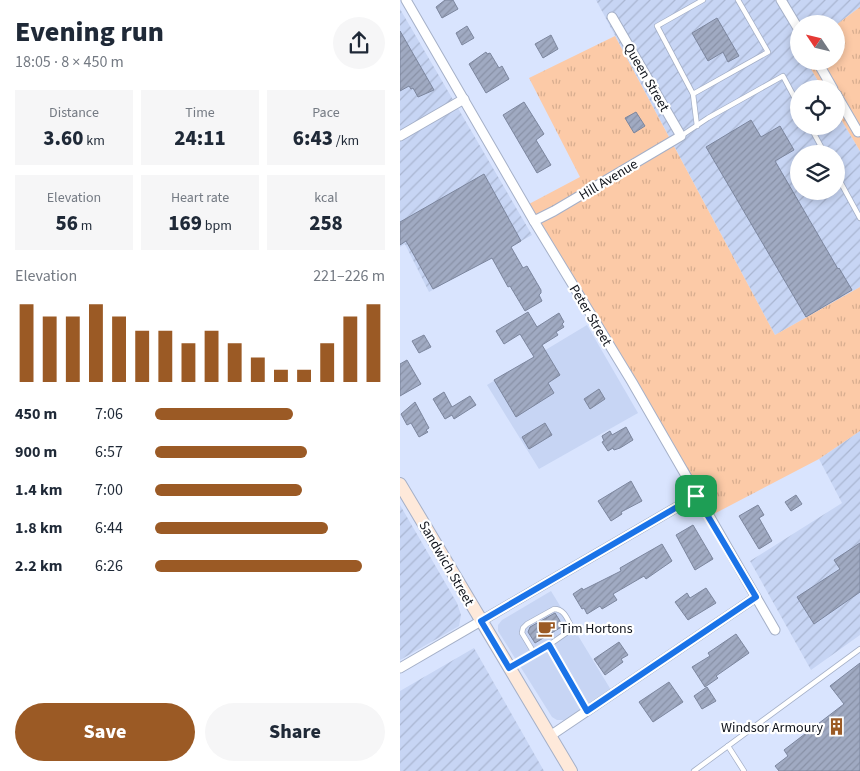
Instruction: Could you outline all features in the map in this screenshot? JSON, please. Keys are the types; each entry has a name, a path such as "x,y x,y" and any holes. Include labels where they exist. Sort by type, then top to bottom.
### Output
{"main road":[{"name":"Sandwich Street","path":"400,484 571,771"}],"street":[{"name":"Peter Street","path":"406,0 534,220 632,382 696,496 775,630"},
{"path":"782,0 790,15"},
{"name":"Queen Street","path":"612,17 681,136"},
{"path":"400,136 464,99"},
{"path":"845,110 858,132"},
{"name":"Hill Avenue","path":"534,220 554,211 681,136"},
{"path":"400,668 696,496"},
{"path":"550,736 756,597"}],"lane":[{"path":"697,126 693,94 657,26 703,0"},
{"path":"693,94 768,52 738,0"},
{"path":"681,136 782,76 790,90"},
{"path":"845,190 860,218"},
{"path":"509,668 549,645 569,632 571,626 563,612 559,609 554,609 526,624 523,628 522,633 534,653"},
{"path":"549,645 587,711"},
{"path":"694,771 860,649"},
{"path":"728,746 744,771"}],"shaded area":[{"path":"596,0 860,0 860,7 845,18 845,15 790,15 790,70 811,70 818,80 790,80 790,135 845,135 845,126 860,151 860,287 775,335"},
{"path":"400,9 532,235 429,292 405,244 400,247"},
{"path":"587,325 638,413 539,469 487,385"},
{"path":"860,431 860,635 811,670 750,561 842,503 819,459"},
{"path":"400,505 457,603 461,615 459,626 400,660"},
{"path":"551,591 611,690 564,720 557,720 552,717 498,631 498,625 502,620"},
{"path":"474,648 544,771 400,771 400,691"}],"green space":[{"path":"860,7 860,151 845,126 845,80 818,80 811,70 845,70 845,18"},
{"path":"615,36 775,335 860,287 860,431 819,459 710,516 529,204 580,177 529,78"}],"building":[{"path":"445,0 453,0 458,9 442,18 436,7"},
{"path":"717,18 739,56 728,62 723,52 708,61 692,33"},
{"path":"467,26 474,38 462,45 456,33"},
{"path":"400,31 434,90 418,97 413,88 411,89 409,86 400,91"},
{"path":"551,35 558,49 543,58 535,44"},
{"path":"486,52 487,54 490,53 499,68 502,66 509,79 486,93 469,64"},
{"path":"524,102 544,134 536,140 551,165 537,173 503,115"},
{"path":"636,112 645,126 634,133 625,118"},
{"path":"751,120 761,137 780,126 791,145 790,152 775,161 790,187 790,200 798,200 852,290 806,317 706,147"},
{"path":"484,174 521,241 511,247 523,268 527,266 541,290 539,295 542,301 525,311 510,286 508,287 492,258 433,289 406,241 400,245 400,222"},
{"path":"528,312 537,327 559,313 564,322 562,324 564,327 556,332 558,335 542,345 560,375 548,383 554,393 516,417 494,380 534,357 520,334 504,344 496,331"},
{"path":"424,335 431,347 419,353 412,341"},
{"path":"407,360 421,384 400,396 400,364"},
{"path":"599,389 605,399 590,409 584,399"},
{"path":"444,392 452,407 470,396 476,405 454,419 452,415 445,419 433,399"},
{"path":"415,402 429,428 426,430 428,432 419,437 411,423 407,425 401,414"},
{"path":"545,423 552,435 529,449 522,437"},
{"path":"626,427 633,440 620,448 614,450 613,448 608,451 602,442 604,441 602,436 610,431 612,435"},
{"path":"631,481 642,501 621,512 622,514 611,521 598,501"},
{"path":"796,495 802,504 791,511 785,502"},
{"path":"758,505 764,515 759,518 772,541 759,549 739,516"},
{"path":"693,525 713,559 695,570 676,535"},
{"path":"860,543 860,592 814,624 797,597 840,569 834,560"},
{"path":"662,544 672,561 646,579 644,576 613,594 617,600 602,609 600,606 587,614 584,608 582,609 573,594 582,588 583,590 621,571 620,568"},
{"path":"706,588 716,603 688,620 675,602 687,593 690,598"},
{"path":"555,613 563,626 535,643 528,632 530,627"},
{"path":"736,634 749,653 716,676 718,678 705,687 692,667 710,656 708,653"},
{"path":"619,642 628,655 621,659 623,662 605,675 594,659"},
{"name":"Windsor Armoury","path":"860,663 860,771 779,771 775,766 788,756 784,750 844,704 830,686"},
{"path":"669,682 683,702 653,722 639,702"},
{"path":"707,687 716,701 702,709 694,696"}],"place":[{"name":"Tim Hortons","path":"546,628"},
{"name":"Windsor Armoury","path":"837,727"}],"route":[{"path":"696,496 756,597 587,711 549,645 509,668 481,621 696,496"}]}
